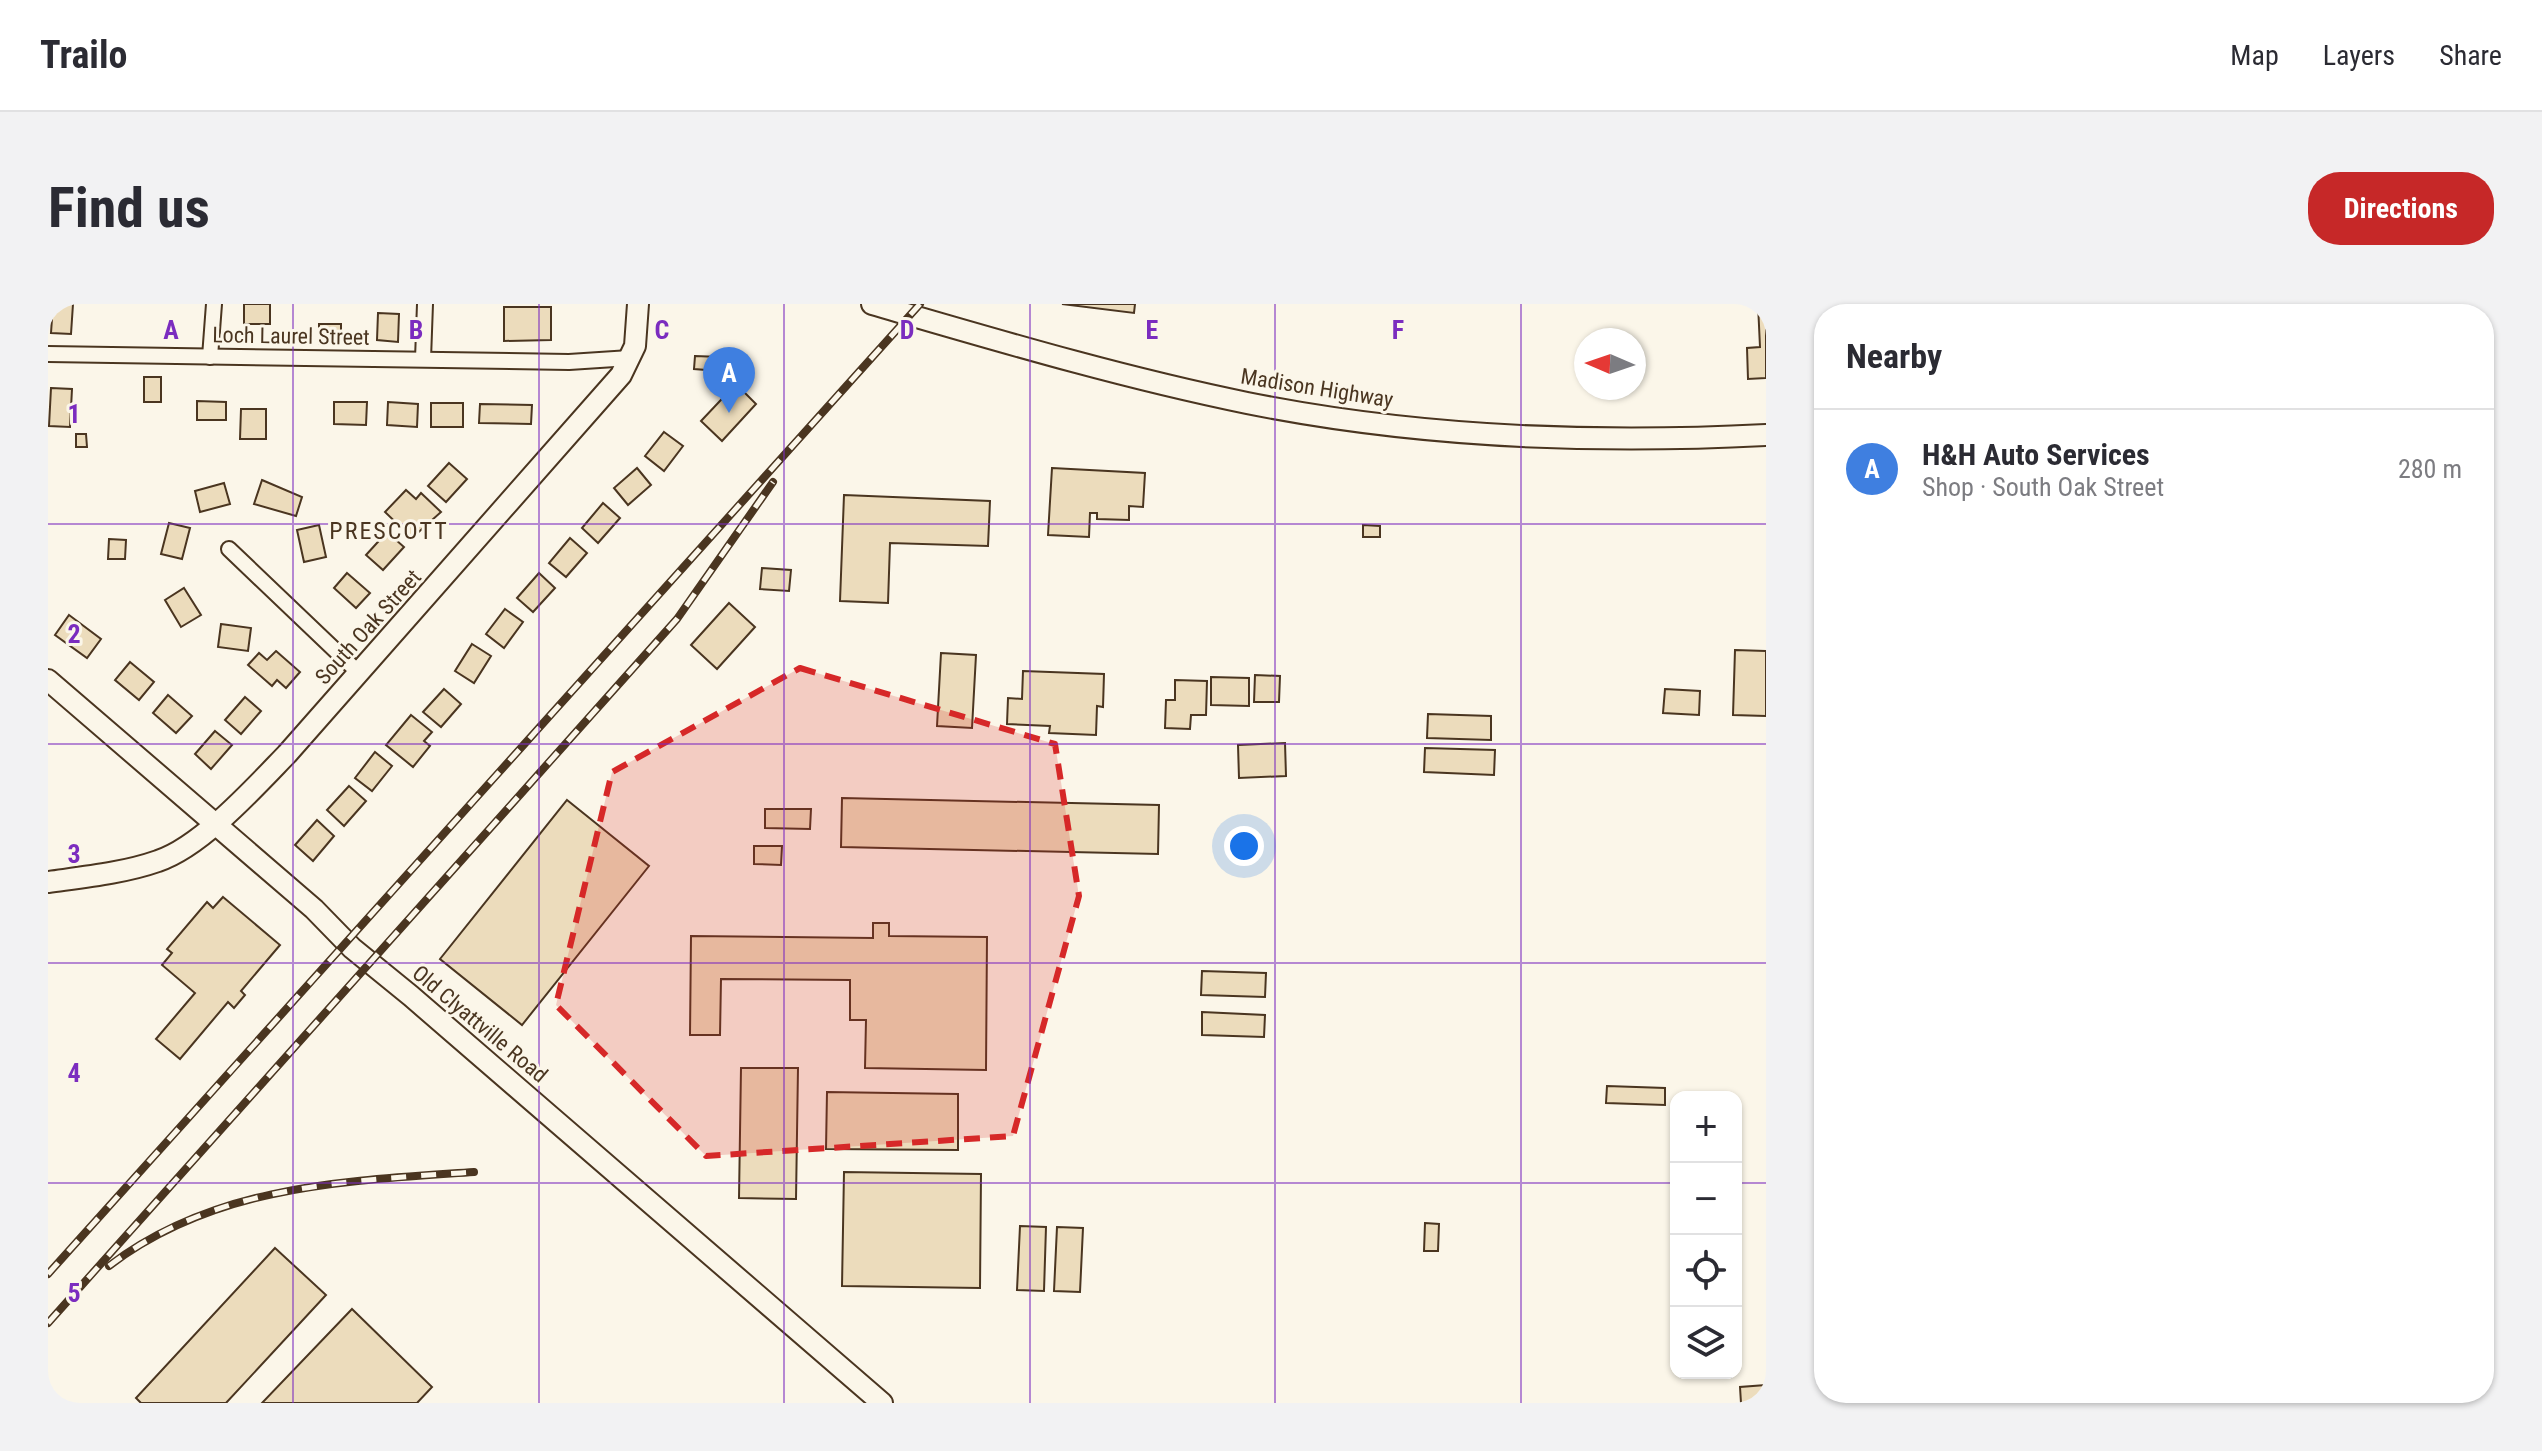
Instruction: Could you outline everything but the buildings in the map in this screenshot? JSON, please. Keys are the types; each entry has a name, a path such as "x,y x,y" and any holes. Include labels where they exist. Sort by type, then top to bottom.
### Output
{"main road":[{"name":"South Oak Street","path":"48,882 158,862 177,853 214,825 287,754 586,419 630,358 637,335 638,304"},
{"name":"Madison Highway","path":"872,304 1197,392 1300,412 1539,437 1766,435"},
{"name":"Old Clyattville Road","path":"48,680 882,1403"}],"street":[{"path":"210,357 214,304"},
{"path":"423,359 425,304"},
{"name":"Loch Laurel Street","path":"48,354 569,362 630,358"},
{"path":"229,549 359,673"}],"highlighted area":[{"path":"800,668 1055,744 1079,896 1013,1136 706,1156 556,1005 612,772"}],"railway":[{"path":"48,1274 920,304"},
{"path":"48,1323 677,619 773,482"},
{"path":"109,1266 150,1239 193,1218 237,1203 330,1184 474,1172"}],"place":[{"name":"H&H Auto Services","path":"729,413"}],"district":[{"name":"PRESCOTT","path":"389,531"}]}
